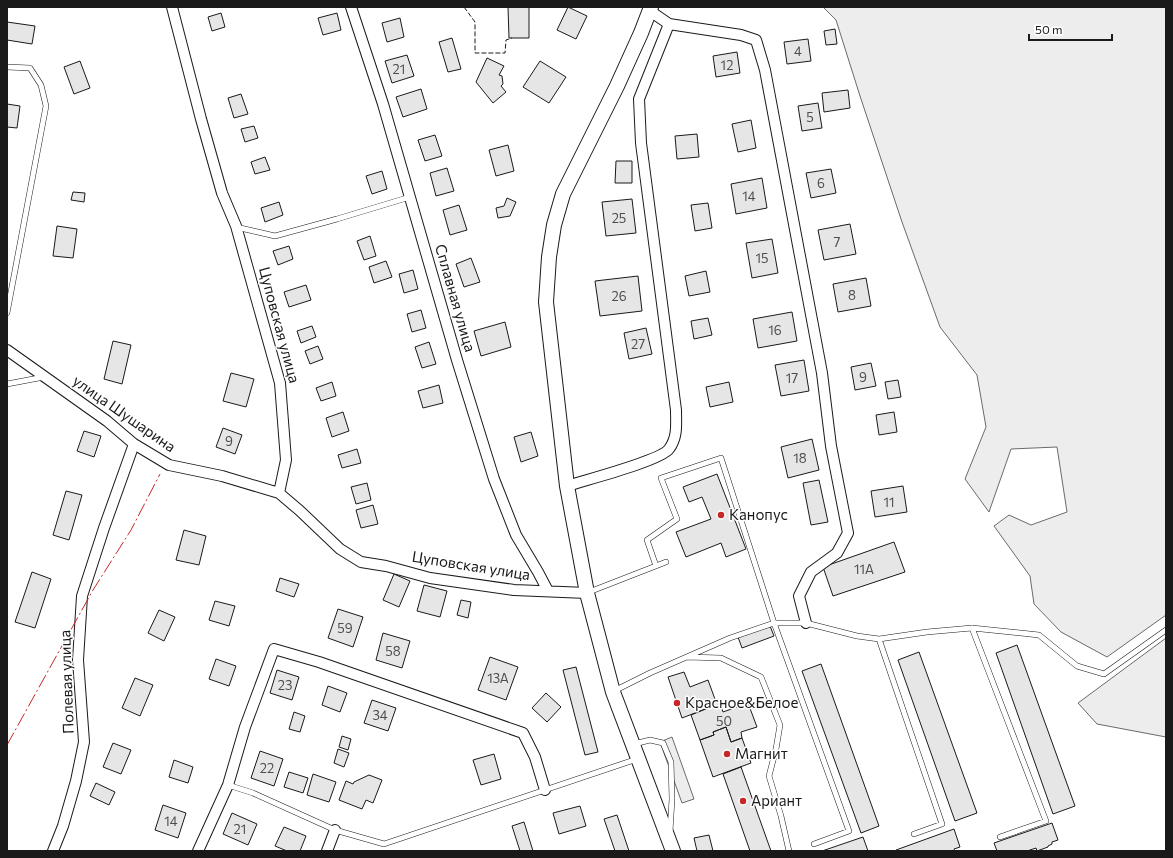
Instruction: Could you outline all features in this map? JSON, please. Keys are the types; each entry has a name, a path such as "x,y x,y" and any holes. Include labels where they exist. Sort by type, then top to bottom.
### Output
{"main road":[{"path":"650,9 623,72 563,194 554,225 549,257 546,302 567,486 587,593 613,692 671,846"}],"street":[{"name":"Цуповская улица","path":"172,7 201,119 218,178 236,226 280,383 286,460 279,493 340,549 361,562 386,566 430,578 514,590 587,593"},
{"name":"Сплавная улица","path":"351,7 383,104 457,360 494,479 516,535 548,592"},
{"path":"650,9 669,24 741,35 756,40 765,70 822,373 831,446 848,533 837,553 811,572 799,596 806,623"},
{"path":"567,486 647,462 668,450 676,434 676,410 641,143 639,99 669,24"},
{"name":"улица Шушарина","path":"7,350 107,421 134,444 169,466 222,476 279,493"},
{"name":"Полевая улица","path":"53,851 63,826 76,781 84,742 78,660 82,596 134,444"},
{"path":"198,851 228,785 245,727 274,649 319,662 523,733 534,757 545,790"},
{"path":"327,851 335,830"}],"lane":[{"path":"7,67 30,68 41,85 46,106 7,313"},
{"path":"236,226 275,236 410,197"},
{"path":"7,384 45,377"},
{"path":"656,566 647,540 677,519 662,478 721,458 774,624 848,832 814,844"},
{"path":"587,593 666,562"},
{"path":"613,692 650,673 730,638 774,624 806,623 857,636 879,639 927,632 972,628 1040,635 1077,666 1104,674 1166,630"},
{"path":"972,628 1046,821 1000,837"},
{"path":"879,639 942,824 914,834"},
{"path":"686,657 721,658 760,677 780,724 776,749 769,776 790,851"},
{"path":"633,744 650,740 663,743 671,762 671,846"},
{"path":"228,785 253,794 335,830 384,844 638,759"}],"shaded area":[{"path":"823,7 1166,7 1166,615 1107,657 1061,632 1034,604 1030,576 994,526 1009,515 1031,525 1067,512 1057,447 1011,449 989,512 965,479 986,427 977,375 940,327 902,222 836,20"},
{"path":"1166,638 1166,737 1097,724 1078,703"},
{"path":"672,737 694,799 682,803 660,742"}],"building":[{"path":"508,7 529,7 529,38 509,38"},
{"path":"568,7 587,16 576,39 557,30"},
{"path":"221,13 225,27 212,31 208,17"},
{"path":"337,13 341,30 323,35 318,18"},
{"path":"400,18 404,37 387,42 382,23"},
{"path":"7,22 35,26 32,44 7,40"},
{"path":"835,29 837,44 826,45 824,31"},
{"path":"452,38 461,69 448,72 439,42"},
{"path":"808,39 811,61 787,64 784,42"},
{"path":"737,52 740,73 716,77 713,56"},
{"path":"407,55 414,76 392,83 385,61"},
{"path":"487,58 504,66 499,75 502,76 503,84 501,86 506,92 493,103 476,82"},
{"path":"80,61 90,88 74,94 64,67"},
{"path":"540,61 566,77 549,103 523,87"},
{"path":"421,89 427,109 403,117 396,97"},
{"path":"848,90 850,108 824,112 822,93"},
{"path":"241,94 248,114 234,118 228,98"},
{"path":"818,103 822,128 802,131 798,106"},
{"path":"7,104 20,106 17,128 7,127"},
{"path":"751,120 756,148 738,152 732,124"},
{"path":"254,126 258,138 245,142 241,129"},
{"path":"697,134 699,157 677,159 675,136"},
{"path":"435,135 442,156 425,161 418,140"},
{"path":"508,145 514,171 496,176 489,150"},
{"path":"265,157 270,170 255,174 251,162"},
{"path":"616,161 632,161 632,183 615,183"},
{"path":"447,168 454,191 436,196 430,173"},
{"path":"831,169 836,193 811,198 806,173"},
{"path":"382,171 387,189 372,194 366,176"},
{"path":"762,178 767,208 736,214 731,184"},
{"path":"73,192 85,193 84,202 71,200"},
{"path":"507,198 516,202 510,216 498,218 496,208 504,206"},
{"path":"632,199 636,233 606,236 602,202"},
{"path":"279,202 283,215 265,222 261,208"},
{"path":"708,203 712,228 695,231 691,205"},
{"path":"459,205 467,230 450,235 443,210"},
{"path":"850,224 856,254 824,260 818,230"},
{"path":"57,226 77,229 73,258 53,256"},
{"path":"370,236 376,256 364,260 357,241"},
{"path":"772,239 778,273 752,278 746,243"},
{"path":"289,246 293,259 278,265 273,251"},
{"path":"471,258 480,282 464,287 456,264"},
{"path":"386,261 392,277 374,283 369,267"},
{"path":"413,270 418,289 404,293 399,274"},
{"path":"706,271 710,292 689,296 685,276"},
{"path":"638,276 642,311 600,316 595,281"},
{"path":"866,278 871,306 838,312 833,284"},
{"path":"306,285 311,300 289,307 284,292"},
{"path":"421,310 426,328 412,332 407,314"},
{"path":"792,312 797,341 758,348 753,319"},
{"path":"708,318 712,335 694,339 691,321"},
{"path":"505,322 511,347 481,356 474,331"},
{"path":"312,326 316,337 301,343 297,331"},
{"path":"646,328 652,354 629,359 624,333"},
{"path":"113,341 131,345 122,384 104,379"},
{"path":"429,342 436,364 422,368 415,347"},
{"path":"318,346 323,359 310,364 305,351"},
{"path":"804,360 809,391 781,396 775,365"},
{"path":"871,363 876,386 855,390 851,367"},
{"path":"231,373 254,379 246,407 223,401"},
{"path":"898,380 901,397 888,399 885,382"},
{"path":"332,382 336,396 321,401 316,388"},
{"path":"729,382 733,402 710,407 706,387"},
{"path":"439,385 443,403 423,408 418,391"},
{"path":"343,412 349,431 332,437 326,418"},
{"path":"894,412 897,432 879,435 876,415"},
{"path":"223,428 242,435 235,454 216,447"},
{"path":"84,431 101,436 94,457 77,451"},
{"path":"531,432 538,456 521,462 514,437"},
{"path":"812,439 819,470 788,478 781,447"},
{"path":"357,449 361,463 342,468 338,455"},
{"name":"Канопус","path":"717,474 746,549 726,557 721,543 686,557 676,532 711,519 702,497 689,502 683,487"},
{"path":"819,480 828,522 811,525 803,483"},
{"path":"367,483 371,500 356,504 351,487"},
{"path":"903,486 907,512 875,517 871,491"},
{"path":"66,491 82,495 69,540 53,535"},
{"path":"373,505 378,524 361,528 356,510"},
{"path":"184,530 206,536 199,565 176,560"},
{"path":"894,542 905,572 833,596 823,567"},
{"path":"32,572 51,579 35,628 15,622"},
{"path":"394,574 410,581 399,607 383,600"},
{"path":"280,578 299,584 294,597 276,591"},
{"path":"424,585 447,591 440,617 417,611"},
{"path":"461,600 471,602 468,618 457,615"},
{"path":"215,601 235,606 229,626 209,620"},
{"path":"338,609 363,617 353,647 328,638"},
{"path":"159,610 175,617 164,641 148,633"},
{"path":"770,626 774,636 742,648 738,637"},
{"path":"383,633 410,641 402,668 376,660"},
{"path":"1017,645 1075,806 1053,814 996,653"},
{"path":"919,652 977,813 955,821 898,660"},
{"path":"490,657 518,667 506,700 478,690"},
{"path":"216,659 236,666 229,686 209,679"},
{"path":"821,664 879,826 861,833 802,671"},
{"path":"576,667 598,752 585,755 563,670"},
{"path":"277,670 299,677 292,700 270,693"},
{"path":"684,672 690,687 708,680 716,702 707,705 708,708 682,718 668,677"},
{"path":"135,678 153,685 140,716 122,708"},
{"path":"328,686 347,693 340,712 322,705"},
{"path":"546,693 561,707 547,722 532,708"},
{"path":"372,700 396,708 388,731 364,723"},
{"path":"719,700 723,712 748,703 757,727 741,732 742,738 731,742 726,727 713,732 714,735 700,740 691,715 708,708 707,705"},
{"path":"294,712 305,716 300,732 289,729"},
{"path":"726,727 731,742 742,738 751,763 713,777 700,740 714,735 713,732"},
{"path":"342,736 351,739 348,750 339,747"},
{"path":"113,743 131,750 121,774 103,767"},
{"path":"338,749 349,753 344,767 334,763"},
{"path":"260,751 283,759 274,786 251,778"},
{"path":"494,754 501,779 481,785 473,760"},
{"path":"174,760 193,767 188,783 169,777"},
{"path":"741,767 771,851 750,851 723,774"},
{"path":"289,772 308,778 303,793 284,787"},
{"path":"313,774 336,782 329,802 307,795"},
{"path":"369,775 382,780 373,803 366,800 362,809 339,800 346,781 353,784 354,782"},
{"path":"96,783 115,792 109,805 90,796"},
{"path":"163,805 186,813 178,838 155,830"},
{"path":"580,806 586,826 559,834 553,813"},
{"path":"232,813 257,824 248,845 223,834"},
{"path":"617,815 629,851 615,851 604,819"},
{"path":"524,822 533,851 520,851 512,826"},
{"path":"1052,823 1058,840 1052,842 1052,844 1048,847 1037,851 1036,848 1027,851 997,851 994,843"},
{"path":"284,827 306,836 300,851 287,851 275,846"},
{"path":"954,829 960,847 954,849 955,851 896,850"},
{"path":"709,835 713,851 697,851 694,838"},
{"path":"863,837 868,851 822,851"}],"fence":[{"path":"464,7 475,22 475,53 505,53 506,40 512,38"}],"power":[{"path":"7,745 93,590 131,530 160,474"}],"place":[{"name":"Канопус","path":"721,515"},
{"name":"Красное&Белое","path":"677,703"},
{"name":"Магнит","path":"727,754"},
{"name":"Ариант","path":"743,801"}]}
